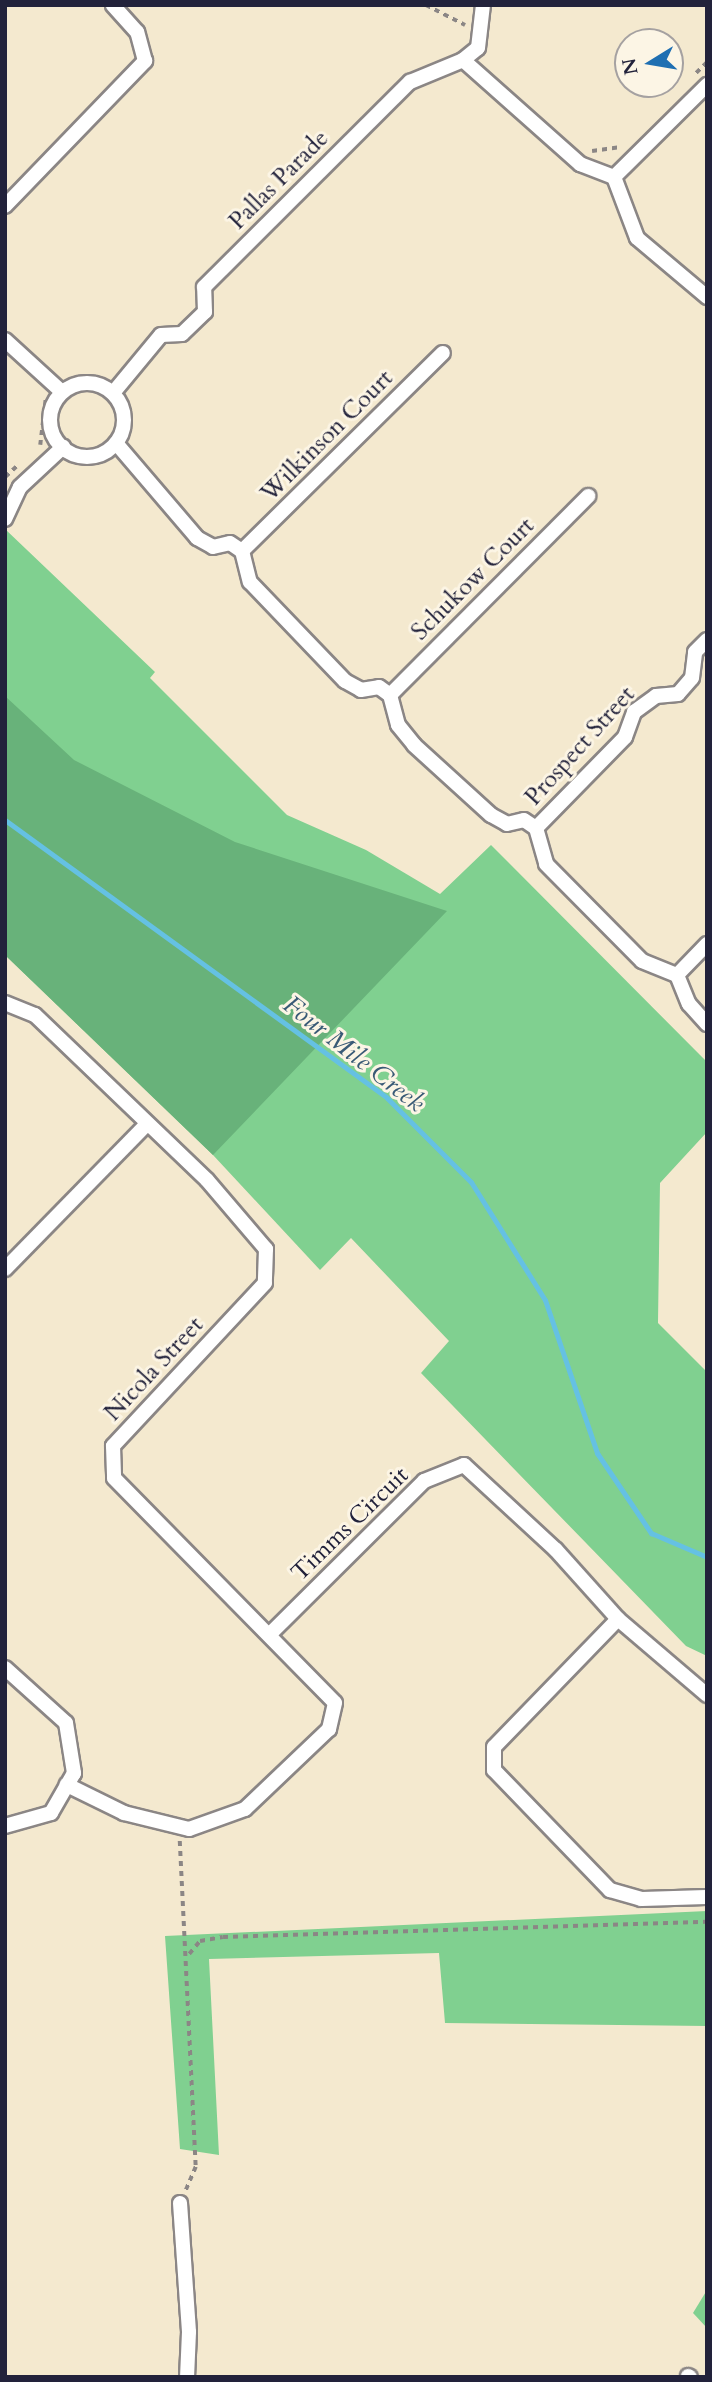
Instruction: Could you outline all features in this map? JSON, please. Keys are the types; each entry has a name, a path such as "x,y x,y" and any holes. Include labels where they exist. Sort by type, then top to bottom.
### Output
{"street":[{"path":"5,206 145,61 137,32 113,5"},
{"path":"483,5 478,48 463,60 580,164 614,177 637,238 707,298"},
{"name":"Pallas Parade","path":"113,393 161,335 182,334 205,312 204,287 410,82 463,60"},
{"path":"614,177 707,85"},
{"path":"5,340 58,389"},
{"name":"Wilkinson Court","path":"242,551 443,353"},
{"path":"93,383 113,393 124,412 116,443 96,456 72,454 62,447 51,426 58,389 93,383"},
{"path":"116,443 197,538 213,547 230,543 242,551 250,582 257,592 345,681 361,690 379,687 390,695 398,725 414,745 491,815 507,824 524,820 536,828 545,864 642,961 677,975 689,1004 707,1024"},
{"path":"5,519 20,487 62,447"},
{"name":"Schukow Court","path":"390,695 588,496"},
{"name":"Prospect Street","path":"536,828 625,737 634,712 656,696 678,694 692,678 695,652 707,640"},
{"path":"677,975 707,944"},
{"name":"Nicola Street","path":"5,1003 36,1015 207,1180 266,1249 265,1283 113,1446 114,1478 335,1703 329,1729 244,1809 189,1829 179,1827"},
{"path":"5,1269 147,1124"},
{"name":"Timms Circuit","path":"270,1634 424,1481 464,1465 556,1550 618,1619 707,1695"},
{"path":"618,1619 494,1747 494,1770 610,1890 641,1899 707,1897"},
{"path":"5,1668 66,1723 74,1773 51,1813 5,1826"},
{"path":"67,1785 124,1813 179,1827"},
{"path":"180,2203 189,2332 187,2377"}],"path":[{"path":"426,5 480,31"},
{"path":"689,80 707,62"},
{"path":"580,164 595,149 615,150 627,143"},
{"path":"37,449 46,422 42,400 58,389"},
{"path":"5,477 22,462"},
{"path":"179,1827 189,1954 196,2167 180,2203"},
{"path":"189,1954 200,1941 223,1937 707,1922"}],"green space":[{"path":"5,529 155,672 150,678 287,815 366,850 440,894 491,845 707,1062 707,1132 660,1183 658,1323 707,1372 707,1656 686,1646 421,1373 449,1341 351,1238 320,1270 213,1155 5,955"},
{"path":"5,696 74,760 235,842 447,911 213,1155 5,955"},
{"path":"707,1911 707,2026 445,2023 439,1953 209,1959 219,2155 180,2149 165,1936"},
{"path":"707,2290 707,2328 693,2313"}],"waterway":[{"name":"Four Mile Creek","path":"5,820 387,1098 471,1182 545,1300 597,1453 651,1533 707,1557"}]}
